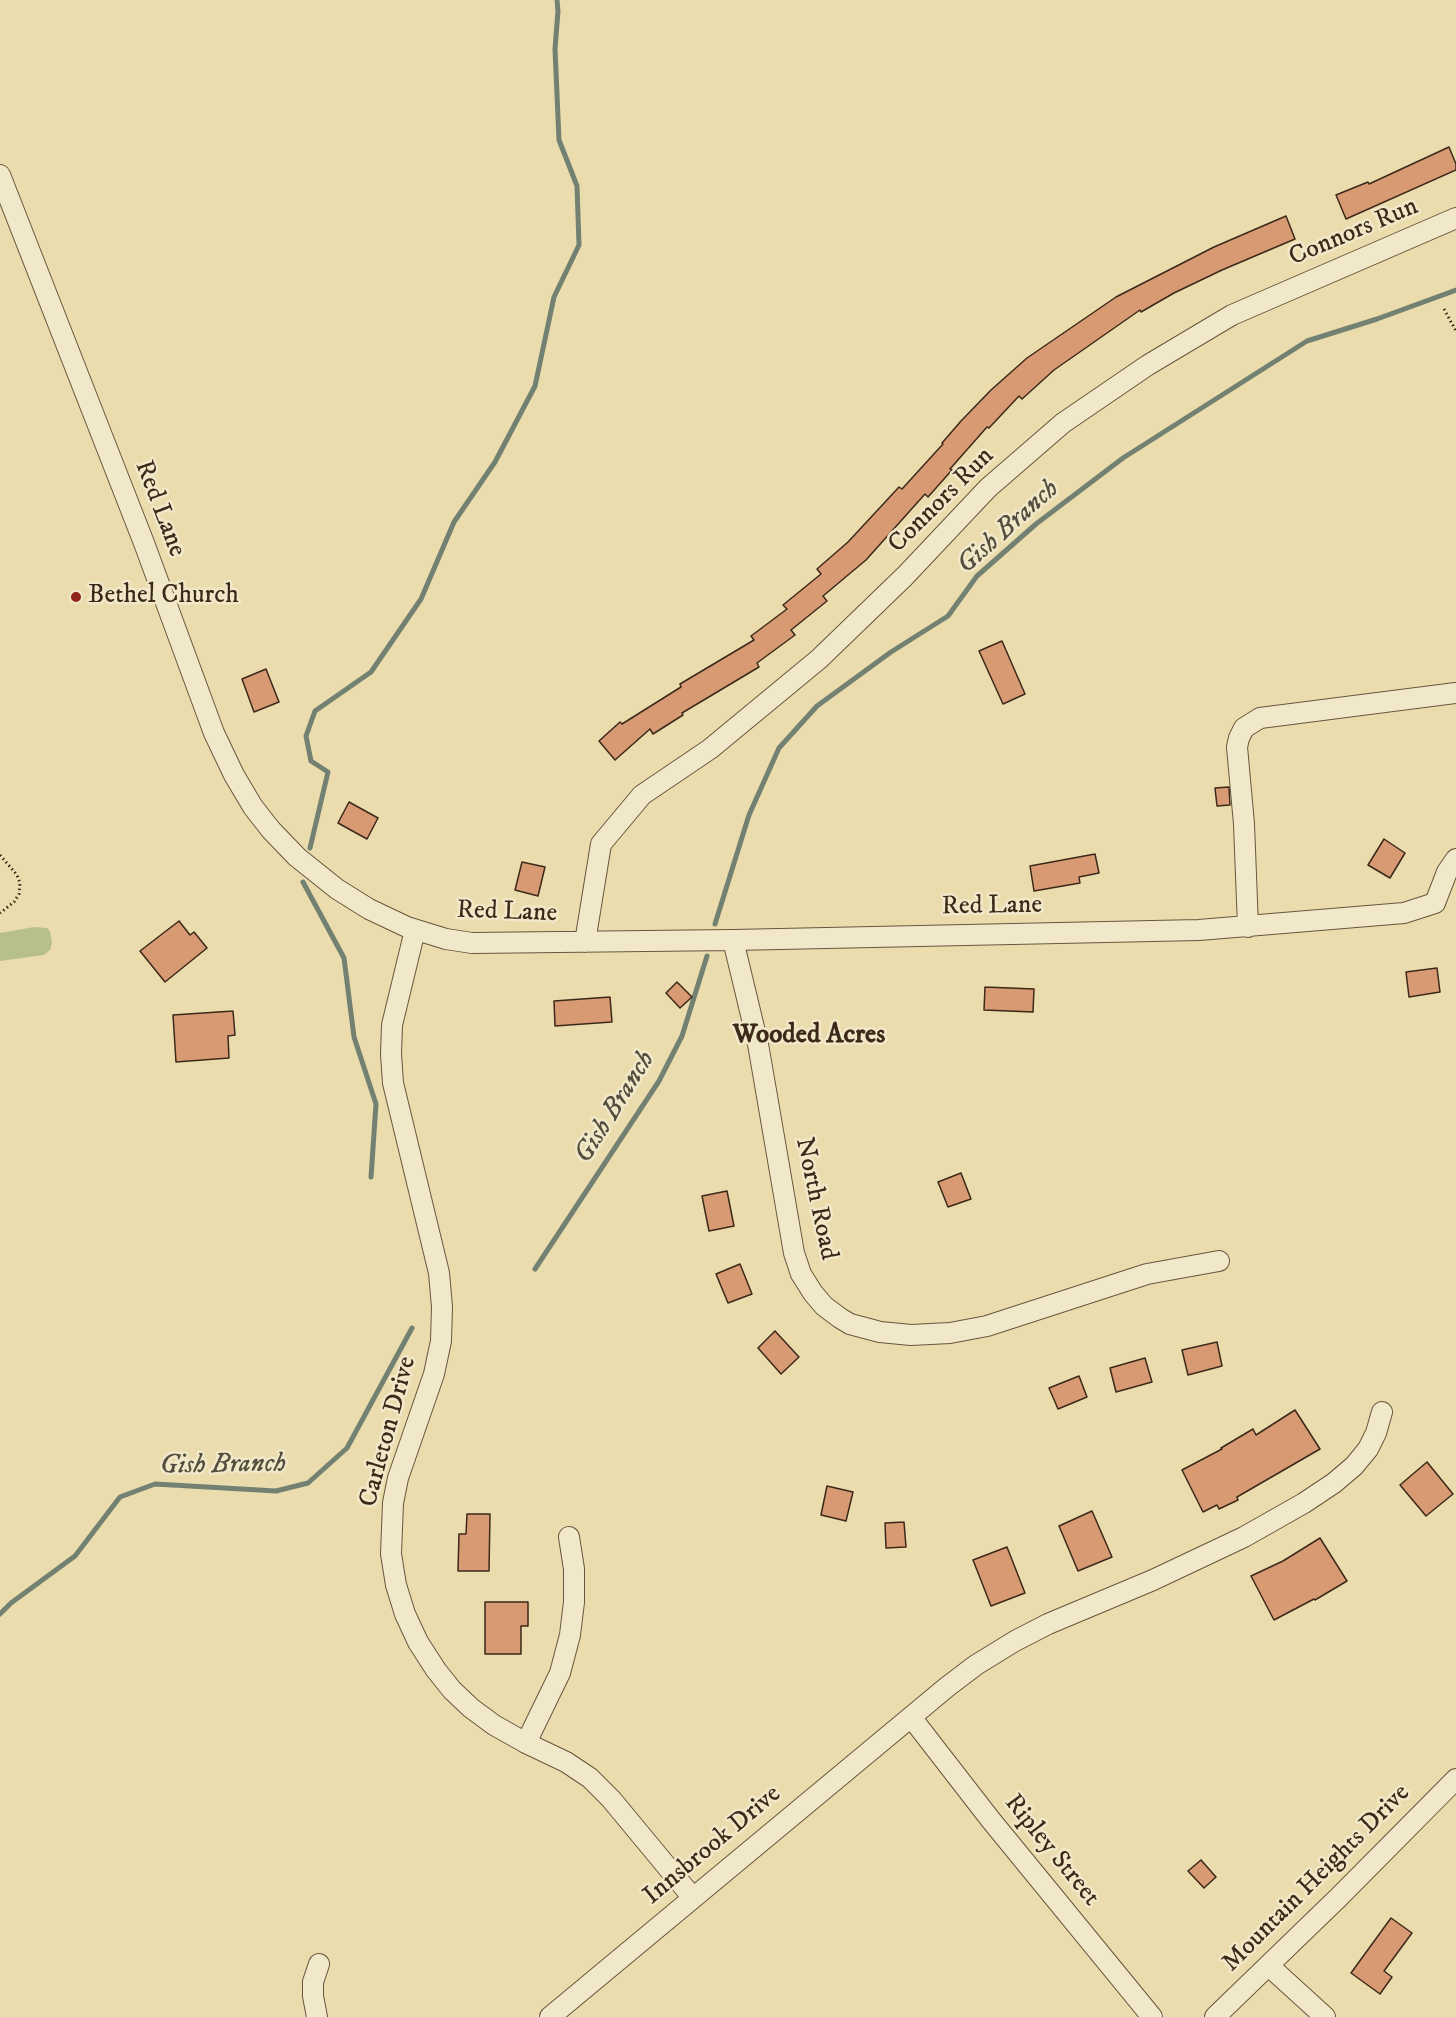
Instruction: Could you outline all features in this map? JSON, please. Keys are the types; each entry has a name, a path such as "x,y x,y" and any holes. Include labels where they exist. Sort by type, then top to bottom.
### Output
{"street":[{"name":"Red Lane","path":"0,175 144,543 214,733 234,775 253,807 271,830 297,856 337,889 369,909 415,930 446,939 472,943 1199,930 1404,914 1435,903 1446,872 1456,859"},
{"name":"Connors Run","path":"585,942 601,844 642,795 710,749 819,659 905,576 988,489 1063,423 1148,365 1232,315 1456,218"},
{"path":"1248,927 1244,824 1237,747 1244,728 1260,718 1456,693"},
{"name":"Carleton Drive","path":"415,930 392,1025 390,1054 393,1083 439,1274 442,1307 441,1341 434,1374 398,1478 393,1503 391,1554 396,1585 405,1614 418,1642 436,1670 471,1708 494,1725 566,1761 590,1778 611,1799 693,1898"},
{"name":"North Road","path":"733,940 758,1044 794,1253 801,1274 813,1293 824,1306 840,1318 850,1324 880,1332 911,1335 950,1333 987,1326 1148,1274 1219,1261"},
{"name":"Innsbrook Drive","path":"550,2017 976,1665 1048,1624 1153,1580 1244,1537 1304,1503 1354,1466 1372,1441 1382,1412"},
{"path":"526,1743 560,1673 570,1635 574,1602 574,1569 569,1537"},
{"name":"Ripley Street","path":"911,1717 990,1819 1152,2017"},
{"name":"Mountain Heights Drive","path":"1215,2017 1456,1779"},
{"path":"318,1964 313,1996 318,2017"},
{"path":"1269,1966 1325,2017"}],"path":[{"path":"1444,309 1456,331"},
{"path":"0,855 17,875 20,883 19,894 14,902 0,913"}],"green space":[{"path":"34,927 47,928 50,931 52,943 50,950 44,955 0,961 0,933"}],"building":[{"path":"1449,147 1456,170 1346,219 1336,195 1368,182 1369,184"},
{"path":"1286,216 1295,239 1222,270 1141,312 1140,310 1054,370 1022,399 1019,396 989,428 987,427 928,497 925,494 866,560 823,596 827,601 791,630 795,635 757,663 759,667 682,713 683,715 653,734 650,729 615,760 599,741 620,722 622,724 681,687 680,684 754,640 751,636 787,609 783,605 821,574 817,569 848,542 899,487 902,489 961,421 1027,358 1116,297 1214,247"},
{"path":"1002,641 1025,694 1003,704 979,651"},
{"path":"266,669 279,702 254,712 242,679"},
{"path":"1229,787 1230,805 1217,806 1215,788"},
{"path":"349,802 378,818 367,839 338,823"},
{"path":"1384,839 1405,853 1390,878 1368,865"},
{"path":"1095,854 1099,873 1079,877 1080,883 1034,891 1030,866"},
{"path":"522,862 545,867 538,896 515,890"},
{"path":"179,921 190,935 194,932 207,948 165,982 140,951"},
{"path":"1437,968 1440,992 1409,997 1406,972"},
{"path":"677,982 692,997 680,1008 666,993"},
{"path":"985,987 1034,989 1033,1012 984,1010"},
{"path":"610,997 612,1022 555,1026 554,1001"},
{"path":"233,1011 235,1035 228,1036 229,1058 176,1062 173,1015"},
{"path":"961,1173 971,1199 948,1207 938,1182"},
{"path":"727,1191 734,1226 709,1231 702,1196"},
{"path":"740,1264 752,1294 728,1303 716,1274"},
{"path":"775,1331 799,1357 781,1374 758,1348"},
{"path":"1217,1342 1222,1366 1188,1375 1182,1350"},
{"path":"1145,1358 1152,1382 1116,1392 1110,1368"},
{"path":"1079,1376 1087,1397 1058,1409 1049,1388"},
{"path":"1295,1410 1320,1449 1237,1497 1238,1500 1219,1509 1217,1505 1203,1512 1182,1470 1222,1449 1253,1429 1256,1435"},
{"path":"1427,1462 1453,1494 1426,1516 1400,1485"},
{"path":"827,1486 853,1492 846,1521 821,1515"},
{"path":"1092,1511 1112,1557 1078,1571 1059,1526"},
{"path":"467,1514 490,1514 489,1571 458,1571 459,1534 466,1534"},
{"path":"904,1522 906,1547 886,1548 885,1523"},
{"path":"1320,1538 1347,1581 1274,1620 1251,1576 1283,1561"},
{"path":"1007,1547 1025,1593 991,1606 973,1560"},
{"path":"485,1602 528,1602 528,1626 521,1626 521,1654 485,1654"},
{"path":"1201,1860 1216,1877 1204,1888 1188,1871"},
{"path":"1391,1918 1412,1933 1384,1971 1392,1977 1380,1994 1351,1973"}],"waterway":[{"path":"310,848 328,772 311,761 306,736 315,711 371,672 421,599 454,522 495,462 535,386 554,297 579,245 577,186 559,140 555,49 557,0"},
{"name":"Gish Branch","path":"715,924 749,815 779,748 817,706 891,652 948,616 977,576 1036,524 1123,458 1307,341 1377,319 1456,290"},
{"path":"303,882 344,958 354,1037 376,1104 371,1177"},
{"name":"Gish Branch","path":"535,1269 659,1081 682,1036 707,956"},
{"name":"Gish Branch","path":"0,1614 11,1603 75,1556 120,1497 155,1484 276,1491 308,1483 347,1448 412,1328"}],"place":[{"name":"Bethel Church","path":"76,597"}],"district":[{"name":"Wooded Acres","path":"809,1036"}]}
